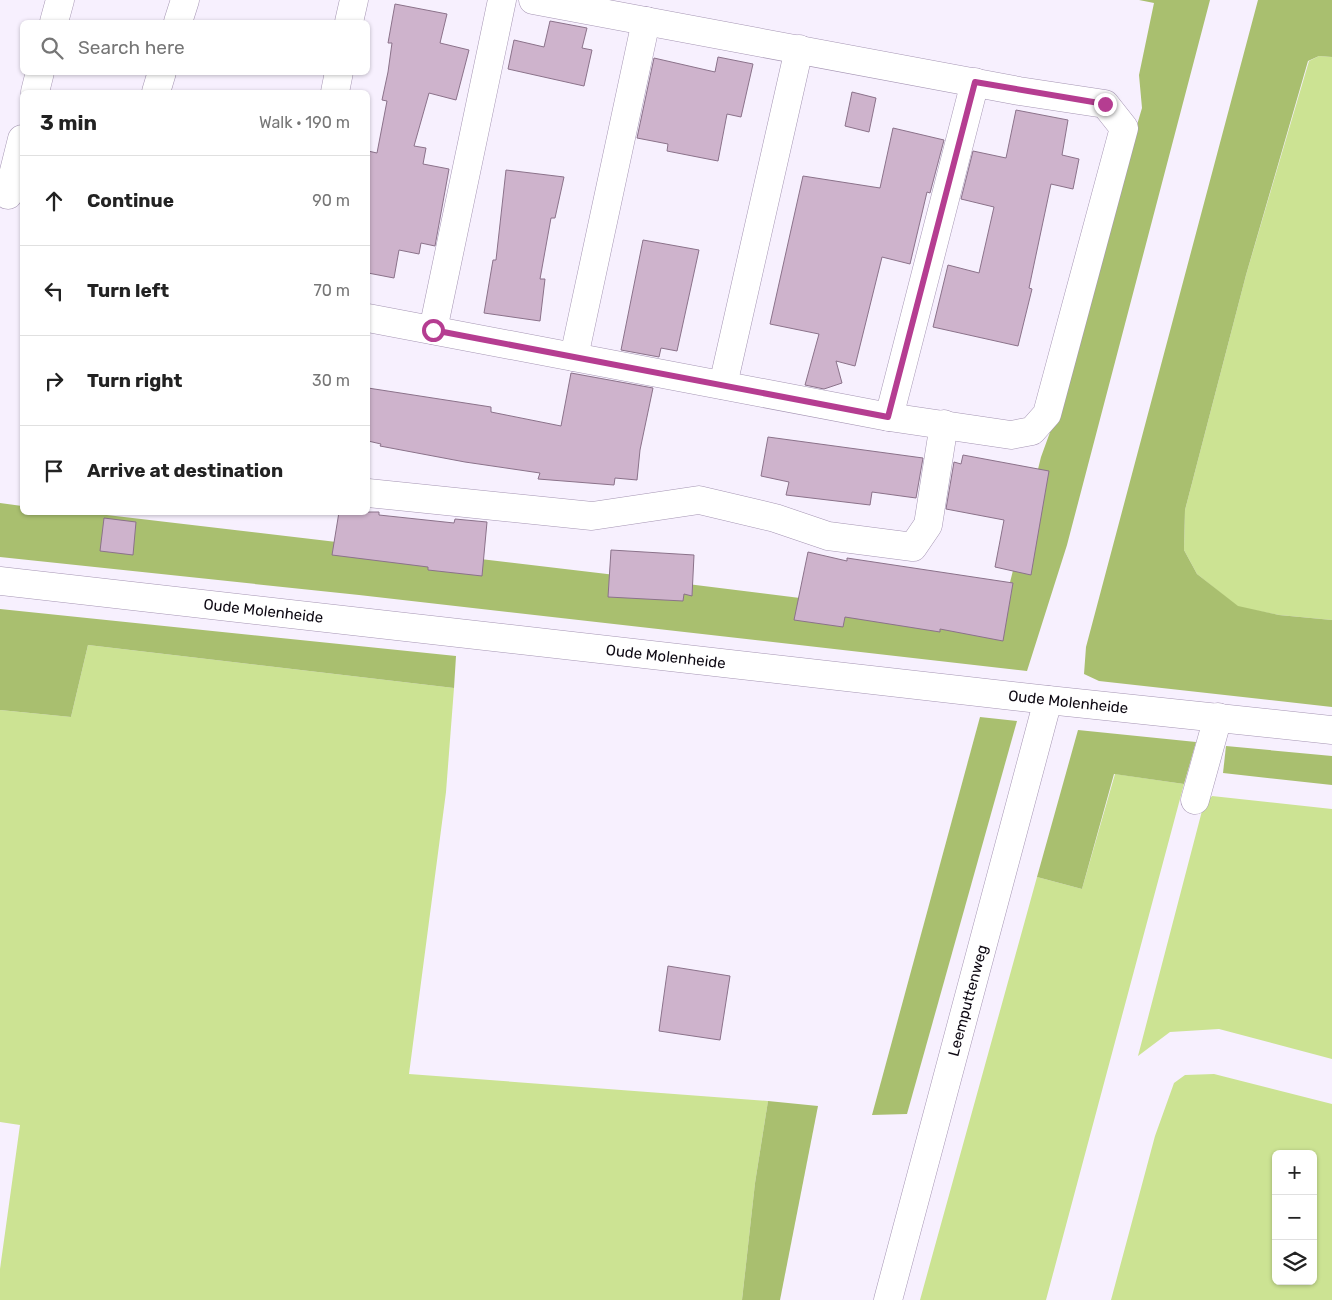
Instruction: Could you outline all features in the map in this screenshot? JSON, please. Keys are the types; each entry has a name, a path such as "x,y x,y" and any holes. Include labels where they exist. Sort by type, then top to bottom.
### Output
{"street":[{"path":"55,20 60,0"},
{"path":"179,20 185,0"},
{"path":"349,20 354,0"},
{"path":"433,330 502,0"},
{"path":"370,318 888,417 1011,435 1032,431 1047,414 1124,128 1105,104 975,82 533,0"},
{"path":"574,357 646,21"},
{"path":"723,385 798,49"},
{"path":"36,90 39,75"},
{"path":"157,90 161,75"},
{"path":"335,90 338,75"},
{"path":"888,417 975,82"},
{"path":"10,194 20,148"},
{"path":"370,493 592,516 699,500 775,518 828,536 913,547 928,526 944,424"},
{"name":"Oude Molenheide","path":"0,581 1048,700 1332,730"},
{"name":"Leemputtenweg","path":"888,1300 1048,700"},
{"path":"1195,800 1218,717"}],"green space":[{"path":"1139,0 1210,0 1067,545 1027,671 359,595 0,557 0,503 20,506 20,515 106,515 1000,623 1041,457 1053,424 1070,352 1142,108 1139,75 1154,3"},
{"path":"1258,0 1332,0 1332,57 1319,56 1308,61 1246,275 1185,510 1184,550 1197,574 1238,606 1279,615 1332,620 1332,707 1099,681 1084,674 1086,647"},
{"path":"1319,56 1332,57 1332,620 1279,615 1238,607 1197,574 1184,550 1185,510 1246,275 1309,61"},
{"path":"0,609 456,656 454,688 88,645 71,717 0,710"},
{"path":"88,645 454,688 446,792 409,1074 768,1101 755,1183 742,1300 0,1300 0,1269 20,1125 0,1122 0,710 71,717"},
{"path":"980,717 1017,721 907,1114 872,1115"},
{"path":"1078,730 1196,742 1184,784 1114,774 1082,889 1037,877"},
{"path":"1226,746 1332,756 1332,785 1223,773"},
{"path":"1115,774 1184,784 1046,1300 920,1300 1037,877 1082,889"},
{"path":"1212,796 1332,809 1332,1059 1219,1029 1170,1032 1138,1056 1203,807"},
{"path":"1214,1074 1332,1104 1332,1300 1111,1300 1155,1136 1174,1083 1185,1075"},
{"path":"768,1101 818,1106 780,1300 742,1300 755,1183"}],"building":[{"path":"395,4 447,14 440,43 469,50 456,100 429,93 414,146 426,148 423,164 449,169 435,246 421,243 419,254 399,250 394,278 370,273 370,151 377,153 387,101 382,100 392,43 388,43"},
{"path":"550,21 587,28 582,48 592,50 584,86 508,69 514,40 544,47"},
{"path":"718,57 753,64 741,117 727,114 718,161 667,151 668,144 637,138 654,58 715,72"},
{"path":"852,92 876,98 869,132 845,126"},
{"path":"1016,110 1068,120 1062,155 1079,159 1073,189 1051,184 1029,288 1032,289 1018,346 933,327 948,265 979,273 994,207 961,199 973,151 1006,158"},
{"path":"893,128 944,140 930,193 927,192 910,264 882,257 855,366 836,361 842,383 824,389 805,385 819,334 770,324 803,176 880,188"},
{"path":"506,170 564,177 555,218 551,218 540,279 545,279 540,321 484,313 493,260 496,260"},
{"path":"643,240 699,250 677,351 661,348 659,357 621,350"},
{"path":"571,373 653,388 640,450 637,480 615,478 614,485 538,479 540,473 465,462 380,446 381,444 370,441 370,388 491,407 491,412 561,426"},
{"path":"768,437 923,458 916,498 872,492 870,505 786,495 789,482 761,476"},
{"path":"963,455 1049,471 1031,575 995,567 1004,520 946,509 954,462 961,464"},
{"path":"370,512 379,512 379,515 454,523 455,519 487,522 482,576 428,570 428,567 332,555 339,515 370,515"},
{"path":"104,518 136,522 133,555 100,551"},
{"path":"611,550 694,555 692,596 684,594 683,601 608,597"},
{"path":"808,552 847,561 847,558 1013,583 1003,641 940,629 940,632 845,617 843,627 794,620"},
{"path":"668,966 730,976 720,1040 659,1031"}],"route":[{"path":"433,330 888,417 975,82 1019,91 1105,104"}]}
